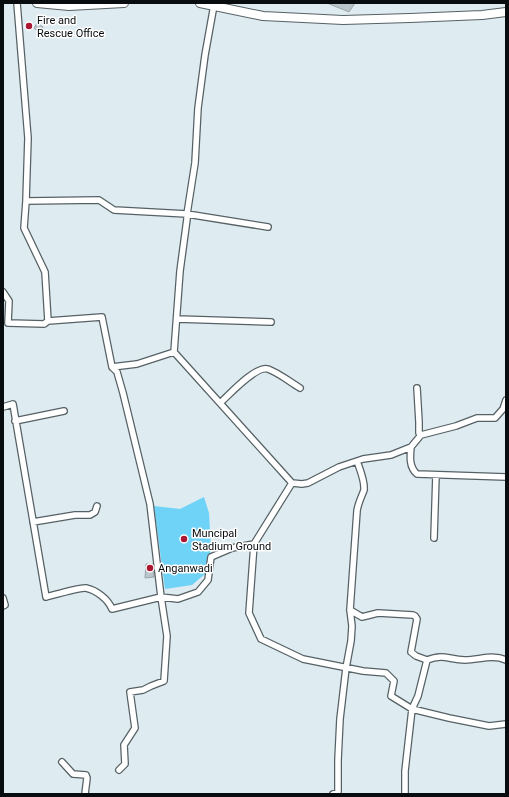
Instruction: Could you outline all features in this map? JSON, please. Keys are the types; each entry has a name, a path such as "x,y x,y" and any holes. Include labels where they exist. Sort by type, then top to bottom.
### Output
{"main road":[{"path":"37,3 87,6 124,3"},
{"path":"200,3 263,16 343,20 410,18 506,12"}],"street":[{"path":"17,3 28,138 24,228 46,272 48,321"},
{"path":"214,5 198,108 195,163 180,271 174,352 292,482 302,484 308,483 339,467 358,461 391,455 411,447 421,435 456,426 477,418 495,418 503,409 506,400"},
{"path":"26,201 99,200 114,210 187,214 268,227"},
{"path":"3,292 9,301 8,323 44,324 48,321 102,317 112,367 117,372 123,393 150,504 167,636 164,682 143,690 130,692 135,728 124,745 124,764 118,770"},
{"path":"177,319 271,322"},
{"path":"112,367 137,364 174,352"},
{"path":"220,403 253,373 260,369 266,368 300,388"},
{"path":"417,388 419,433 421,435"},
{"path":"3,407 13,404 46,597 85,588 97,593 109,602 112,609 161,597 178,599 198,592 208,580 211,557 232,548 254,544"},
{"path":"15,421 64,411"},
{"path":"411,447 410,458 414,471 417,474 506,477"},
{"path":"333,794 338,792 340,719 351,641 352,626 350,610 357,511 358,502 364,490 362,474 358,461"},
{"path":"434,538 436,475"},
{"path":"292,482 254,544 249,613 261,639 303,659 363,671 386,673 394,681 391,696 412,709 489,726 506,724"},
{"path":"33,522 75,515 90,515 95,512 97,506"},
{"path":"3,598 5,605 3,606"},
{"path":"350,610 362,617 378,613 409,614 415,616 417,619 411,652 416,656 427,660 440,656 464,660 487,657 506,660"},
{"path":"405,794 405,771 412,709 418,696 427,660"},
{"path":"62,762 74,774 86,774 85,794"}],"shaded area":[{"name":"Muncipal Stadium Ground","path":"204,497 209,513 211,549 205,574 192,585 165,589 154,506 180,509"}],"building":[{"path":"327,3 355,3 349,12"},
{"path":"37,23 43,27 40,34 34,28"},
{"name":"Anganwadi","path":"146,564 153,564 154,577 145,578"}],"place":[{"name":"Fire and Rescue Office","path":"29,26"},
{"name":"Muncipal Stadium Ground","path":"184,539"},
{"name":"Anganwadi","path":"150,568"}]}
